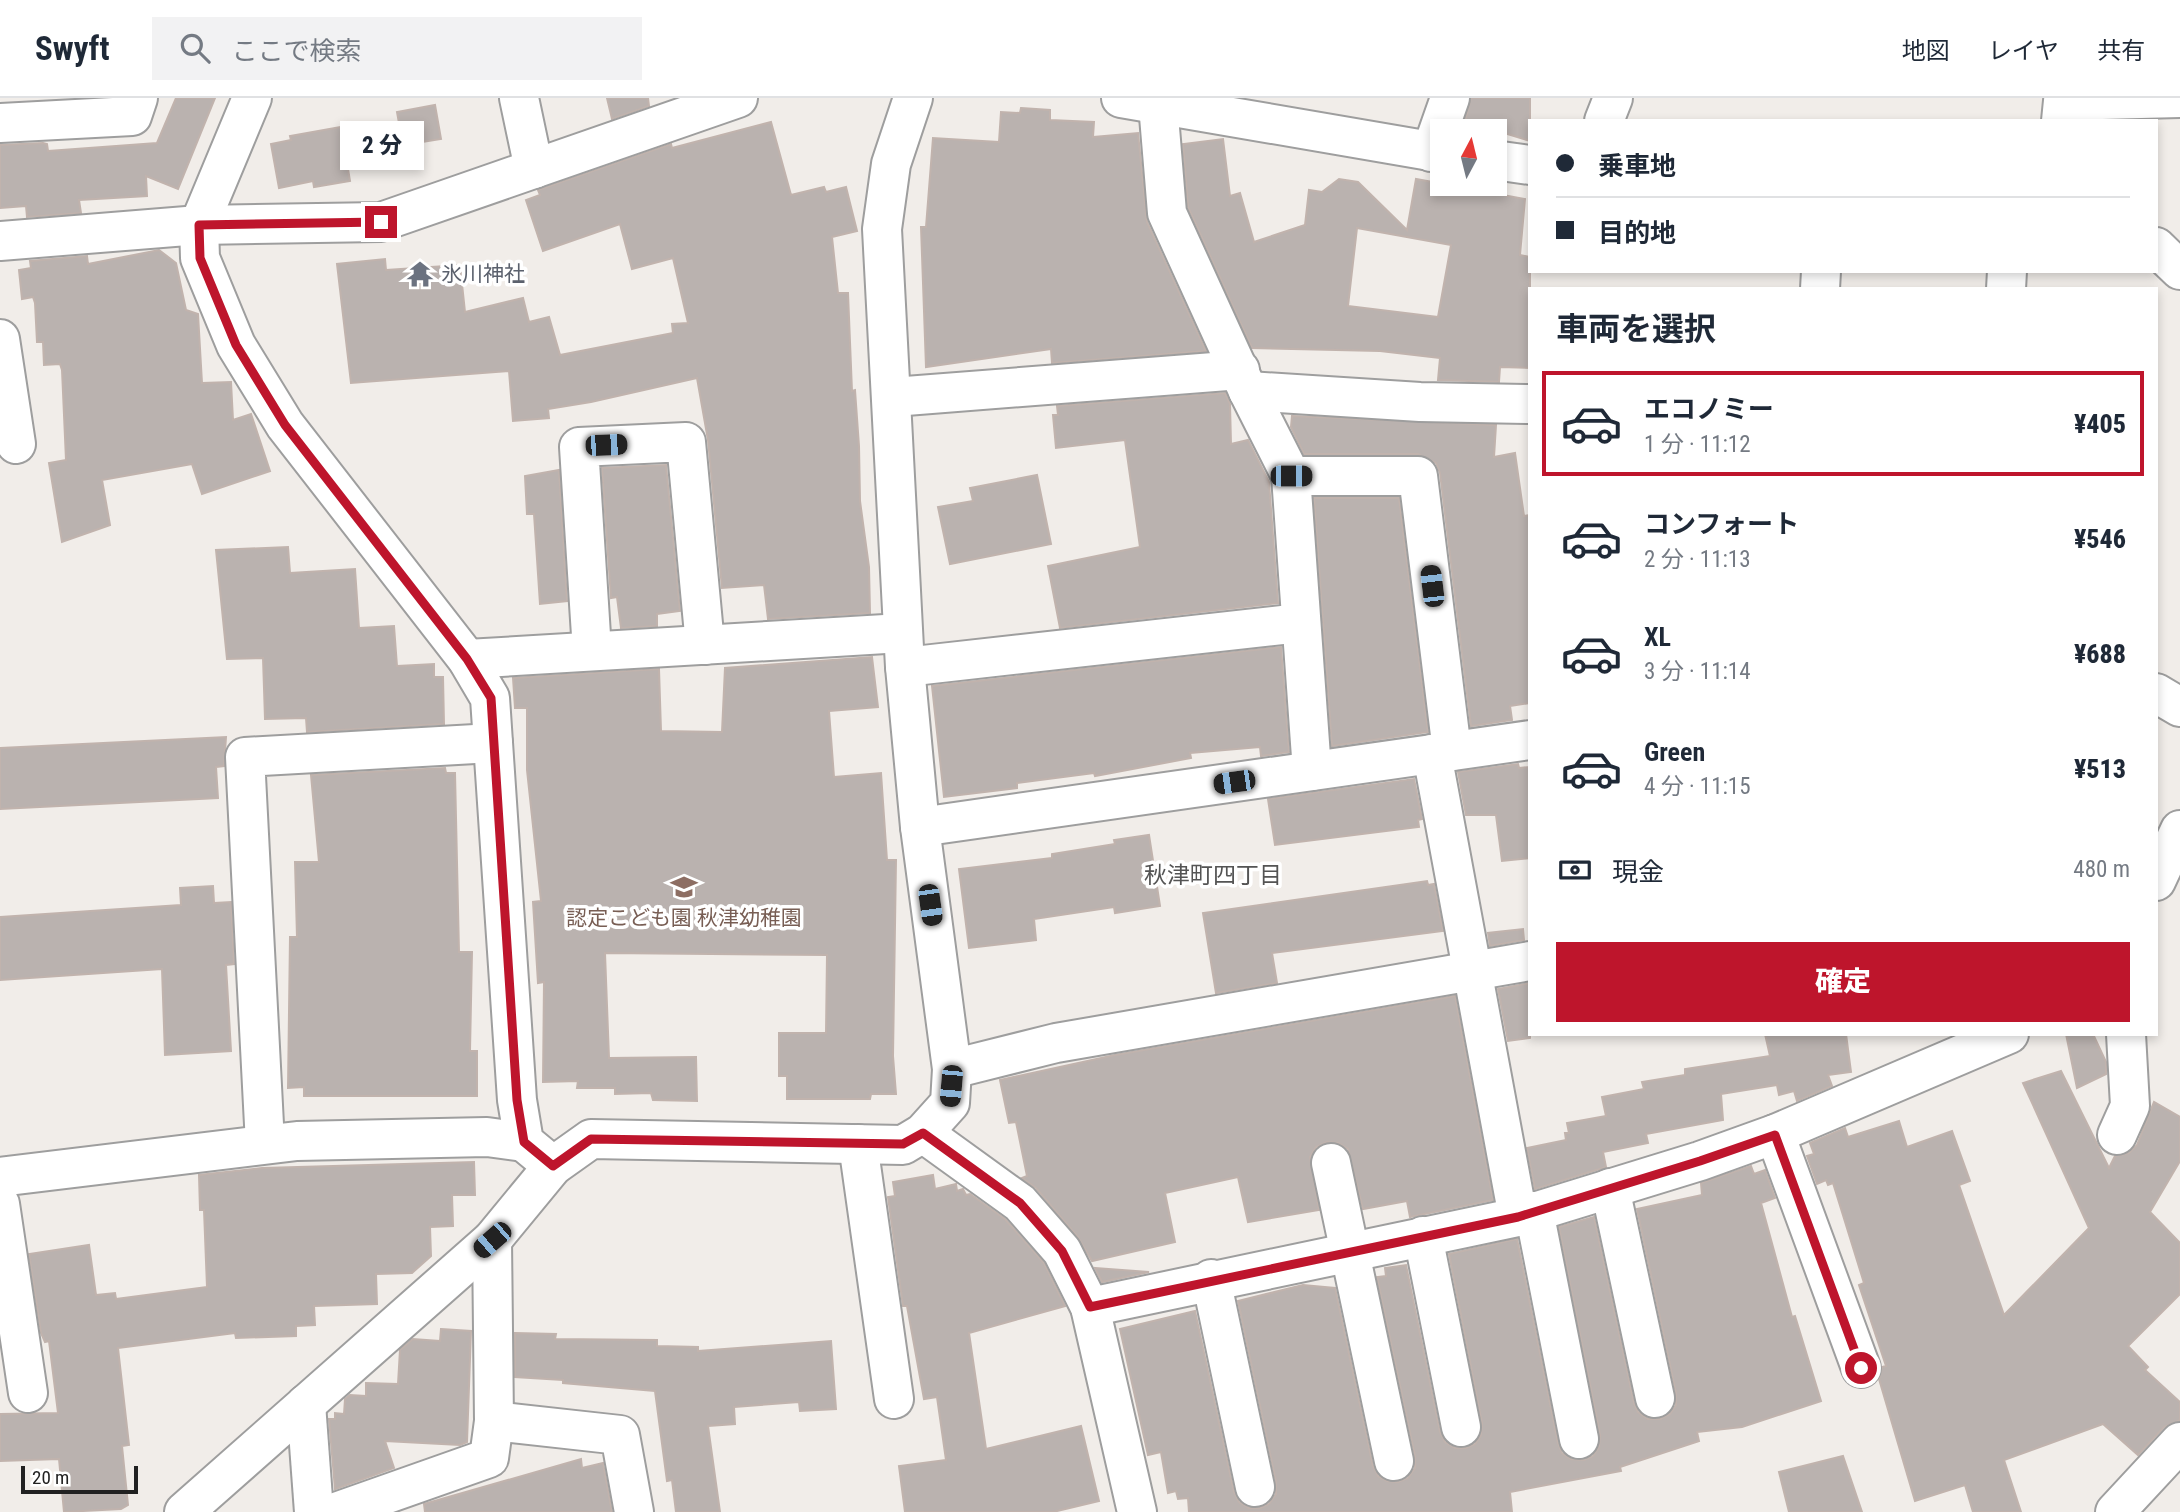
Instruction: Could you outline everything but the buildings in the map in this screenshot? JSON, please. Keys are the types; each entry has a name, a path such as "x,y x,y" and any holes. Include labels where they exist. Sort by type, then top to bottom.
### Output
{"street":[{"path":"0,123 132,116 138,98"},
{"path":"252,98 199,225 200,258 236,345 285,425 467,659 491,698 516,1087 524,1142"},
{"path":"519,98 534,169"},
{"path":"0,241 199,225 381,222 738,98"},
{"path":"184,1512 492,1240 553,1166 591,1139 903,1144 923,1133 950,1103 952,1069 920,827 904,650 893,397 882,229 891,164 913,98"},
{"path":"1121,98 1430,152"},
{"path":"1445,119 1450,98"},
{"path":"1605,119 1613,98"},
{"path":"2060,119 2063,101 2180,98"},
{"path":"1158,104 1167,213 1291,476 1312,771"},
{"path":"1507,162 1528,165"},
{"path":"2158,249 2180,270"},
{"path":"0,339 16,444"},
{"path":"893,397 1244,380 1420,402 1528,404"},
{"path":"592,651 579,447 686,442 705,645"},
{"path":"1291,476 1418,476 1442,753 1472,972 1579,1439"},
{"path":"467,659 705,645 904,650 1300,623"},
{"path":"2158,695 2180,707"},
{"path":"920,827 1528,740"},
{"path":"265,1144 245,757 493,743"},
{"path":"2158,877 2180,830"},
{"path":"952,1069 1056,1043 1528,961"},
{"path":"1090,1307 1211,1279 1526,1214 1775,1135 1972,1042 1999,1036"},
{"path":"2117,1135 2130,1107 2126,1036"},
{"path":"923,1133 1020,1203 1062,1251 1090,1307 1137,1512"},
{"path":"1775,1135 1861,1368"},
{"path":"0,1177 297,1140 487,1137 524,1142 553,1166"},
{"path":"858,1144 894,1399"},
{"path":"1331,1163 1394,1461"},
{"path":"1610,1188 1655,1398"},
{"path":"0,1204 28,1393"},
{"path":"1423,1236 1461,1427"},
{"path":"337,1512 414,1499 489,1458 494,1420 492,1240"},
{"path":"1211,1279 1255,1487"},
{"path":"306,1404 314,1512"},
{"path":"494,1420 620,1436 634,1512"},
{"path":"2115,1512 2180,1442"}],"place":[{"name":"氷川神社","path":"420,274"},
{"name":"認定こども園 秋津幼稚園","path":"684,887"}],"district":[{"name":"秋津町四丁目","path":"1213,875"}],"route":[{"path":"381,222 199,225 200,258 236,345 285,425 467,659 491,698 517,1100 524,1142 553,1166 591,1139 903,1144 923,1133 1020,1203 1062,1251 1090,1307 1518,1217 1775,1135 1861,1368"}]}
